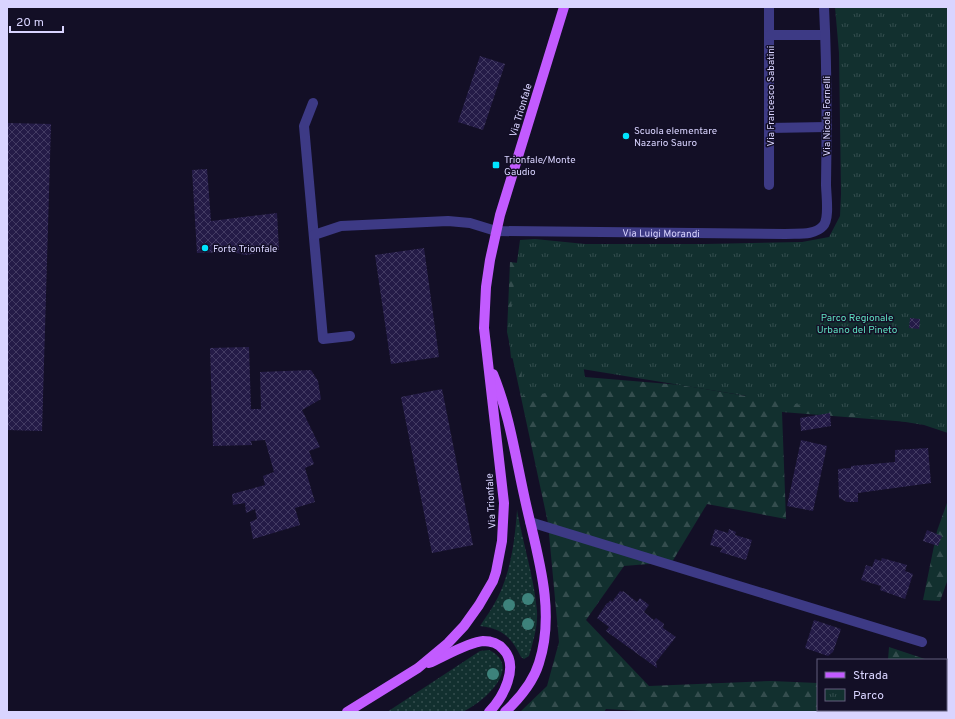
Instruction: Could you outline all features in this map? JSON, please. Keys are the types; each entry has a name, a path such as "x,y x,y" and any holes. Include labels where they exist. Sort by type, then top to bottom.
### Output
{"main road":[{"name":"Via Trionfale","path":"347,712 418,668 452,638 472,616 493,581 504,530 504,503 484,328 484,300 496,231 564,7"},
{"name":"Via Trionfale","path":"489,363 501,392 507,413 543,585 546,616 545,635 539,662 533,677 518,698 505,712"},
{"path":"418,668 476,642 482,641 496,643 507,653 511,664 511,671 501,694 489,712"}],"street":[{"path":"560,7 560,20"},
{"name":"Via Francesco Sabatini","path":"769,7 769,185"},
{"name":"Via Nicola Fornelli","path":"824,7 827,127 827,216 824,225"},
{"path":"770,35 825,35"},
{"path":"313,102 304,126 323,339 350,336"},
{"path":"769,128 827,127"},
{"name":"Via Luigi Morandi","path":"314,235 341,226 448,221 470,223 496,231 801,233 815,232 824,225"},
{"path":"530,522 922,642"}],"green space":[{"name":"Parco Regionale Urbano del Pineto","path":"835,7 948,7 948,433 924,425 582,369 585,389 521,396 522,360 511,358 508,328 520,240 535,239 585,244 705,244 802,242 829,237 840,216 841,194 839,53"},
{"path":"510,262 568,269 585,377 681,385 746,396 763,280 921,423 782,412 786,519 707,504 672,562 624,566 586,620 649,686 771,681 817,683 817,711 852,712 657,712 606,709 604,712 520,712 547,686 559,642 548,523 507,332"},
{"path":"948,500 948,579 940,601 923,600 937,531"},
{"path":"517,510 536,598 537,611 536,628 532,645 529,656 524,659 521,657 514,644 505,635 495,629 480,626 496,601 506,577 514,543"},
{"path":"889,647 925,659 888,659"},
{"path":"489,650 499,657 502,666 501,675 489,693 471,707 462,712 387,712 480,651"},
{"path":"885,711 918,711 918,712"}],"building":[{"path":"480,56 505,64 483,130 458,122"},
{"path":"7,123 51,124 42,431 7,430"},
{"path":"207,169 211,221 277,213 279,250 245,255 233,252 197,253 192,170"},
{"path":"424,248 439,357 391,364 375,255"},
{"path":"910,318 920,319 919,329 909,328"},
{"path":"249,347 251,409 261,409 260,372 311,370 318,381 321,399 302,410 320,447 309,451 314,464 305,468 315,502 295,508 300,525 253,539 250,522 257,519 255,509 246,513 245,503 233,505 232,494 265,485 263,476 274,472 265,440 251,441 252,445 213,446 210,348"},
{"path":"442,389 473,545 432,553 401,397"},
{"path":"830,413 831,426 801,431 800,418"},
{"path":"801,440 827,446 813,511 787,506"},
{"path":"928,448 931,483 858,493 858,502 847,502 839,498 838,469 851,468 851,466 895,462 895,450"},
{"path":"715,529 728,533 729,529 736,532 735,535 752,540 746,560 720,552 722,548 710,545"},
{"path":"927,530 942,536 938,546 923,541"},
{"path":"882,558 907,565 905,571 913,574 905,599 880,590 881,586 861,580 866,565 872,567 875,559 881,561"},
{"path":"620,591 623,591 637,602 640,598 649,605 644,612 654,620 656,618 664,624 663,628 676,637 656,662 657,668 606,631 609,627 597,618 607,603 611,600 612,602"},
{"path":"814,620 841,629 833,652 828,656 805,648"},
{"path":"947,662 948,662 947,696"}],"place":[{"name":"Scuola elementare Nazario Sauro","path":"626,136"},
{"name":"Trionfale/Monte Gaudio","path":"496,165"},
{"name":"Forte Trionfale","path":"205,248"}]}
